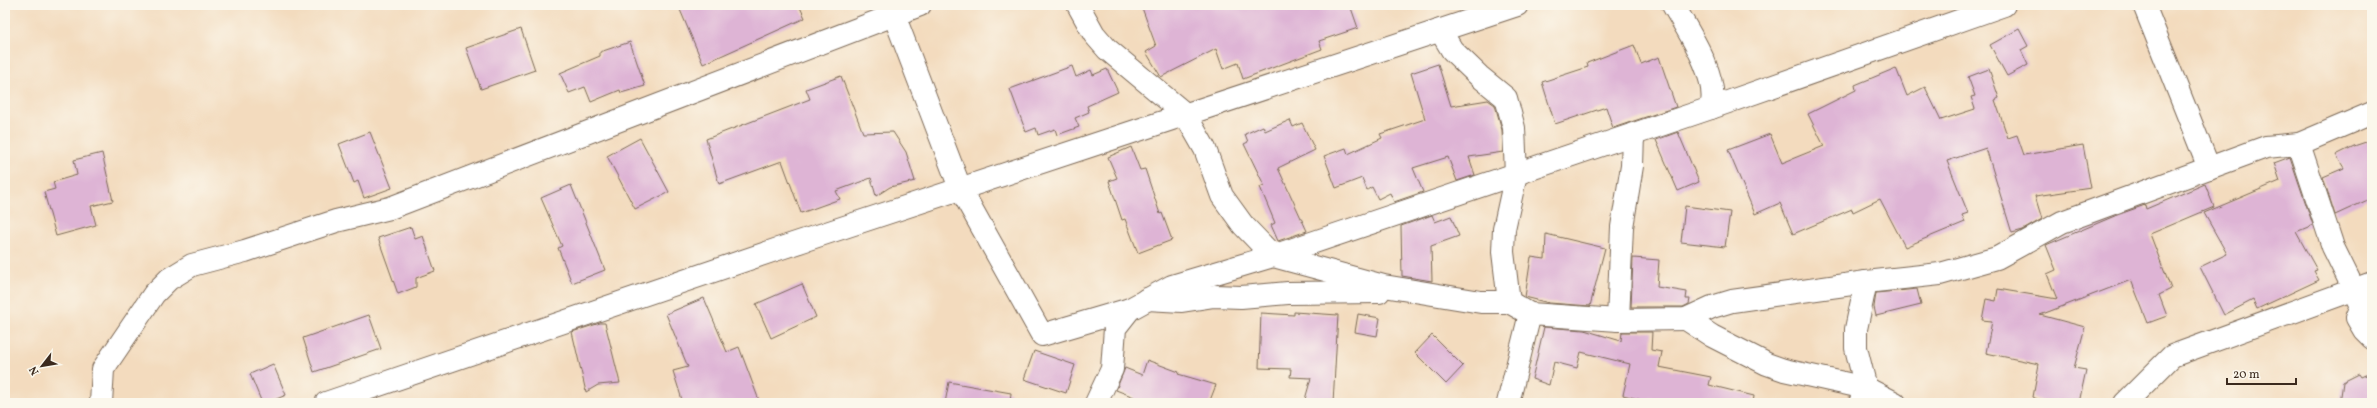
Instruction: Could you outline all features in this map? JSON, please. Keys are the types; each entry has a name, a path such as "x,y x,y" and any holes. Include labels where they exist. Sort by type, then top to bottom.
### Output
{"street":[{"path":"1078,5 1094,34 1107,49 1185,114 1205,149 1222,196 1243,225 1273,256 1384,286 1481,302 1509,302 1530,314 1618,320 1686,319 1712,307 1732,301 1866,282 1940,274 1997,258 2062,222 2266,147 2299,144 2372,112"},
{"path":"326,403 960,188 1517,5"},
{"path":"1672,5 1710,76 1714,97 1711,108"},
{"path":"101,403 103,368 154,294 169,279 192,265 245,251 336,221 390,208 909,8 960,188 1042,335 1138,304 1172,286 1273,256 1516,174 1711,108 2004,5"},
{"path":"2144,5 2209,168"},
{"path":"1440,30 1452,50 1479,76 1506,98 1514,128 1516,174 1504,229 1503,252 1509,302"},
{"path":"1618,320 1622,227 1632,166 1633,134"},
{"path":"2299,144 2333,246 2363,286 2362,306 2357,318 2364,330 2372,338"},
{"path":"1863,396 1856,348 1856,330 1866,282"},
{"path":"2126,403 2172,356 2363,286"},
{"path":"1096,403 1112,369 1115,328 1138,304 1182,301 1214,296 1241,297 1288,293 1411,290"},
{"path":"1508,403 1530,314"},
{"path":"1686,319 1712,336 1784,370 1863,396 1895,403"}],"building":[{"path":"678,5 799,5 805,18 703,64"},
{"path":"1141,5 1350,5 1358,28 1319,41 1322,49 1243,79 1238,63 1223,69 1216,49 1161,77 1146,52 1156,46"},
{"path":"521,29 535,70 481,89 466,48"},
{"path":"2019,29 2028,46 2021,50 2028,65 2007,76 1990,45"},
{"path":"630,42 645,86 621,93 620,90 591,102 585,87 569,93 560,73 600,56 600,52"},
{"path":"1634,45 1641,64 1659,57 1676,107 1613,128 1606,107 1555,124 1542,82 1588,67 1587,63"},
{"path":"1438,64 1451,106 1488,100 1495,105 1502,130 1503,152 1469,157 1475,175 1457,181 1448,157 1413,168 1423,192 1394,202 1390,193 1378,199 1372,187 1367,190 1362,178 1336,188 1324,156 1346,148 1348,154 1382,138 1380,134 1425,119 1411,73"},
{"path":"1072,66 1076,77 1091,70 1093,75 1107,69 1118,92 1087,106 1089,112 1075,118 1079,127 1057,135 1055,129 1038,135 1036,128 1026,132 1010,89"},
{"path":"1896,68 1907,96 1925,87 1941,120 1975,109 1971,97 1975,96 1968,77 1989,69 1999,98 1995,100 2008,138 2017,135 2024,155 2083,145 2091,188 2035,196 2042,219 2023,230 2012,233 1986,148 1947,161 1968,213 1962,215 1965,222 1905,247 1880,199 1853,212 1852,209 1793,234 1780,203 1755,214 1728,150 1770,134 1782,163 1824,146 1808,114 1856,90 1855,85"},
{"path":"841,76 863,133 893,132 906,152 915,181 890,187 876,196 871,178 836,191 840,199 801,213 782,161 719,184 706,139 810,99 806,89"},
{"path":"1290,120 1293,127 1302,123 1315,150 1278,168 1307,231 1278,241 1271,225 1275,223 1260,187 1264,185 1244,144 1248,142 1245,134 1263,126 1265,131"},
{"path":"370,132 392,188 364,198 358,181 354,183 339,144"},
{"path":"1678,132 1699,182 1678,191 1656,140"},
{"path":"640,138 669,192 635,209 607,156"},
{"path":"2372,140 2372,198 2335,215 2323,177 2344,168 2336,155 2354,146"},
{"path":"1131,147 1140,170 1145,169 1160,214 1162,213 1172,240 1138,253 1125,219 1122,220 1109,181 1117,178 1108,157"},
{"path":"102,153 113,201 91,206 96,225 56,236 44,192 55,189 53,182 77,175 74,160"},
{"path":"2290,157 2313,225 2296,232 2317,270 2314,271 2319,280 2257,309 2253,300 2224,315 2200,267 2227,254 2204,213 2280,181 2274,163"},
{"path":"2205,184 2214,207 2150,234 2171,289 2159,295 2167,316 2148,323 2131,280 2040,315 2085,327 2074,368 2086,370 2079,403 2044,403 2033,397 2039,364 1986,353 1992,321 1982,320 1986,299 1996,301 1998,289 2057,299 2047,274 2056,270 2046,245 2117,215 2145,205 2146,209"},
{"path":"571,185 605,270 572,283 558,248 562,246 541,198"},
{"path":"1685,206 1730,212 1725,247 1681,242"},
{"path":"1432,215 1435,222 1451,216 1459,236 1431,246 1432,281 1402,276 1401,226"},
{"path":"411,227 415,239 423,236 435,271 416,278 416,287 398,294 378,238"},
{"path":"1546,234 1605,248 1590,306 1549,303 1525,297 1531,257 1545,259"},
{"path":"1633,258 1659,260 1657,287 1687,292 1686,299 1690,299 1689,304 1683,307 1631,307"},
{"path":"802,284 816,317 771,338 756,304"},
{"path":"1917,289 1921,305 1876,316 1874,307 1876,293"},
{"path":"704,298 727,352 739,347 760,403 683,403 673,371 688,367 666,314"},
{"path":"1294,312 1338,315 1333,403 1304,403 1311,378 1290,377 1291,369 1259,368 1261,313 1294,315"},
{"path":"1358,314 1380,318 1377,336 1355,332"},
{"path":"369,315 381,349 314,372 303,338"},
{"path":"600,323 605,323 620,383 598,385 586,392 572,332"},
{"path":"1544,327 1584,330 1621,341 1622,332 1652,332 1651,350 1662,352 1659,367 1711,377 1709,385 1754,396 1753,403 1653,403 1623,395 1630,364 1581,352 1577,368 1554,362 1549,385 1532,379"},
{"path":"1432,335 1463,366 1446,384 1415,353"},
{"path":"1034,351 1075,365 1066,393 1024,379"},
{"path":"1147,360 1179,372 1178,374 1216,385 1209,403 1132,403 1134,397 1116,390 1125,368 1142,375"},
{"path":"273,364 286,395 267,403 262,403 250,374"},
{"path":"2372,372 2372,403 2340,403 2343,382 2359,374 2361,377"},
{"path":"949,382 1011,393 1010,403 945,403"}]}
